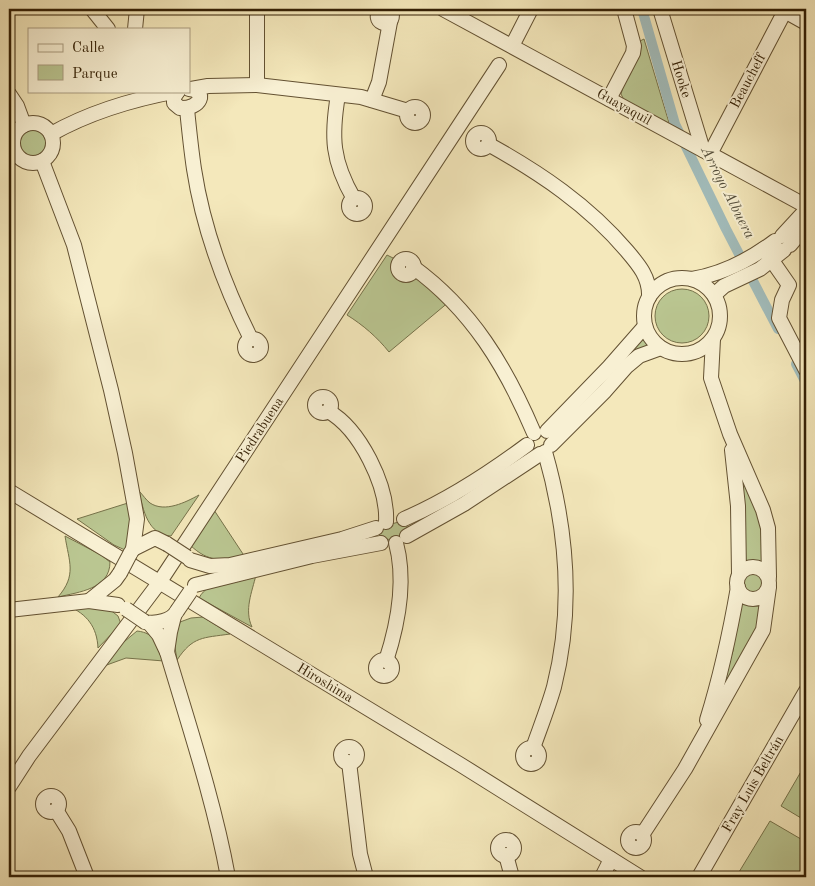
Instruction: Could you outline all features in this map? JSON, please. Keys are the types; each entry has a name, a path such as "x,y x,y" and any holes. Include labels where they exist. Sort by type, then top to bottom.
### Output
{"street":[{"path":"92,9 107,28"},
{"path":"135,28 137,9"},
{"path":"256,84 257,9"},
{"path":"382,9 377,14 378,20 382,23 389,15"},
{"name":"Guayaquil","path":"443,9 806,206"},
{"path":"512,46 531,9"},
{"path":"609,99 630,62 634,46 624,9"},
{"name":"Hooke","path":"660,9 706,152"},
{"path":"784,10 806,23"},
{"name":"Beaucheff","path":"706,152 784,10"},
{"path":"372,100 381,73 389,15"},
{"name":"Piedrabuena","path":"9,787 29,756 159,583 499,65"},
{"path":"190,89 208,86 256,84 372,100 408,111"},
{"path":"138,96 183,109 195,106 206,94 222,86"},
{"path":"190,90 195,90 200,95 199,101"},
{"path":"51,134 138,96 169,92"},
{"path":"181,92 174,96 174,103 183,109 194,170 220,270 250,339"},
{"path":"9,94 17,106 24,125"},
{"path":"338,95 333,123 336,158 354,199"},
{"path":"36,123 42,125 51,134 53,146 48,157 42,161 30,163 12,154 13,140 18,129 24,125 36,123"},
{"path":"488,144 517,160 576,200 612,234 645,274 650,290 644,310 647,333 653,342 661,348 676,354 693,354 700,351 713,339 720,319 719,306 714,295 692,279"},
{"path":"42,161 74,245 112,390 137,519 132,552 117,576 88,600"},
{"path":"714,295 724,286 760,269 806,210"},
{"path":"649,297 666,282 679,278 706,277 775,248 806,226"},
{"path":"775,248 789,285 782,300 780,318 806,370"},
{"path":"413,267 459,306 498,359 541,432 551,435 545,450 557,496 561,523 566,574 566,605 560,657 553,688 532,748"},
{"path":"645,274 666,282"},
{"path":"137,519 161,541 189,559 210,566 230,565 342,539 396,518 404,519 470,485 527,446 603,374 645,326"},
{"path":"711,378 713,339"},
{"path":"192,588 312,556 381,543 391,544 401,539 464,504 545,450 627,366 639,356 661,348"},
{"path":"635,874 640,841 685,769 764,630 766,623 769,582 767,521 730,434 711,378 696,360 685,354"},
{"path":"328,412 345,424 366,453 382,488 386,514 381,525 373,534 376,540 381,543"},
{"path":"700,742 720,678 729,641 738,581 738,506 730,434"},
{"path":"527,446 529,450 545,450"},
{"name":"Hiroshima","path":"9,491 461,765 635,874"},
{"path":"386,661 394,635 399,595 401,539 411,526 404,519"},
{"path":"132,552 161,541"},
{"path":"147,622 167,620 175,613 192,588 195,570 189,559"},
{"path":"752,566 762,569 769,582 762,596 752,599 742,594 738,581 743,570 752,566"},
{"path":"117,576 115,590 122,607"},
{"path":"9,610 88,600 122,607 147,622 159,635 167,652 213,808 228,877"},
{"path":"167,652 175,613"},
{"name":"Fray Luis Beltrán","path":"699,877 806,691"},
{"path":"349,762 360,854 366,877"},
{"path":"56,810 77,847 87,877"},
{"path":"506,856 512,877"},
{"path":"602,877 611,859"}],"green space":[{"path":"644,39 670,126 624,100 621,94 637,58 640,41"},
{"path":"33,128 43,132 47,142 43,152 33,156 23,152 19,142 23,132"},
{"path":"387,255 395,259 393,271 404,279 415,276 450,301 389,352 380,341 347,315"},
{"path":"677,289 687,289 697,293 705,301 709,316 705,331 697,339 687,343 677,343 667,339 659,331 655,321 655,311 659,301 667,293"},
{"path":"646,335 655,346 580,404"},
{"path":"736,456 762,524 763,564 752,563 742,566"},
{"path":"139,491 150,503 162,507 169,507 188,501 199,495 171,536 163,535 152,526 142,506"},
{"path":"131,502 131,533 125,550 114,545 77,519"},
{"path":"214,510 245,557 216,559 203,555 190,545"},
{"path":"399,522 407,525 407,529 402,535 394,540 382,539 379,534 380,530 387,525"},
{"path":"65,536 101,555 110,562 109,571 99,584 92,588 58,597 68,582 70,575 70,561"},
{"path":"753,570 761,574 765,582 761,590 753,594 745,590 741,582 745,574"},
{"path":"256,575 249,608 252,627 199,598 209,587 216,584"},
{"path":"738,596 751,601 764,598 761,623 714,710 733,651"},
{"path":"68,606 109,609 118,616 121,624 98,648 96,634 90,622 81,613"},
{"path":"203,617 230,634 194,642 188,646 177,660 174,641 180,622 191,618"},
{"path":"137,631 152,637 164,661 126,658 104,666 119,646"},
{"path":"806,763 806,821 781,806"},
{"path":"770,821 806,842 806,877 736,877"}],"waterway":[{"name":"Arroyo Albuera","path":"642,9 675,124 726,229 778,329"},
{"name":"Arroyo Albuera","path":"796,364 806,383"}]}
